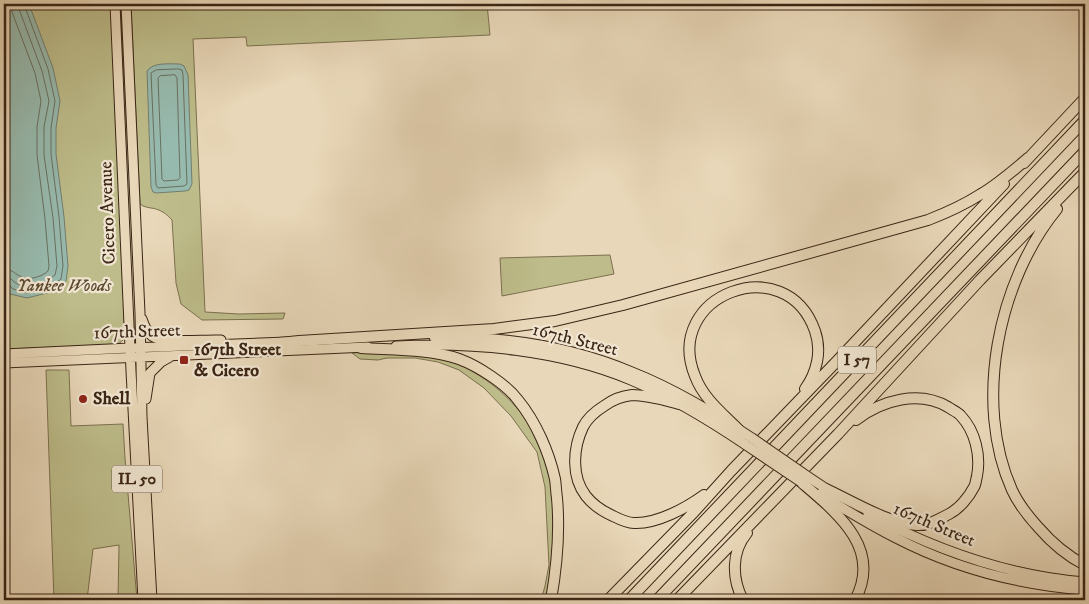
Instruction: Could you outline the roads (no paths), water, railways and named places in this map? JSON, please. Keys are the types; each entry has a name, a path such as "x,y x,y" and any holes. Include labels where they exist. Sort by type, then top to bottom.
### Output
{"highway":[{"path":"608,600 694,512 1085,98"},
{"name":"I 57","path":"629,600 1085,120"},
{"name":"I 57","path":"657,600 1085,151"},
{"path":"280,343 299,340 494,329 555,320 623,306 928,220 981,195 1028,158"},
{"path":"677,600 838,434 980,280 1085,173"},
{"path":"1085,173 1044,225 1023,261 1006,304 998,343 994,377 996,434 1002,463 1012,491 1031,519 1049,540 1085,564"},
{"path":"738,429 703,392 694,376 690,352 691,335 700,317 714,302 735,290 753,287 770,289 785,295 801,308 813,326 818,346 815,370 810,382 790,405 786,414"},
{"path":"361,348 437,353 460,360 484,371 518,399 533,422 546,450 555,480 559,515 556,570 551,600"},
{"path":"684,405 650,396 630,395 613,400 596,410 583,426 576,448 577,480 585,496 600,511 616,518 634,523 656,520 676,512 703,496 731,471"},
{"path":"826,488 902,524 919,525 936,521 952,512 962,503 975,486 978,470 978,450 971,431 960,415 943,405 915,398 900,399 884,404 863,415 838,434"},
{"path":"804,479 843,520 855,536 861,555 863,572 860,589 854,600"},
{"path":"743,600 736,580 735,566 737,554 744,537 763,515 768,506"},
{"path":"1069,600 1085,599"}],"main road":[{"name":"Cicero Avenue","path":"115,4 130,357 143,600"},
{"name":"Cicero Avenue","path":"126,4 140,313 142,416 152,600"},
{"path":"140,313 149,333 162,340 215,339 255,344"},
{"name":"167th Street","path":"4,363 130,357 140,352 255,344 417,336 510,341 577,354 632,372 688,398 738,429 749,441"},
{"name":"167th Street","path":"4,354 130,348 140,352 172,356 417,345 479,346 546,355 584,364 629,379 684,405 749,441 855,516 896,538 937,556 979,571 1030,583 1085,590"},
{"path":"142,416 150,373 161,362 172,356"},
{"name":"167th Street","path":"804,479 826,488 857,508 898,530 939,548 981,562 1038,576 1085,582"}],"water":[{"path":"4,4 29,4 53,68 60,101 56,128 56,154 68,266 66,281 51,292 27,298 10,294 4,286"},
{"path":"180,64 184,66 188,75 192,184 189,190 185,191 156,193 153,192 151,187 147,71 157,65"}],"place":[{"name":"167th Street & Cicero","path":"184,360"},
{"name":"Shell","path":"83,399"}],"park label":[{"name":"Yankee Woods","path":"64,286"}]}
